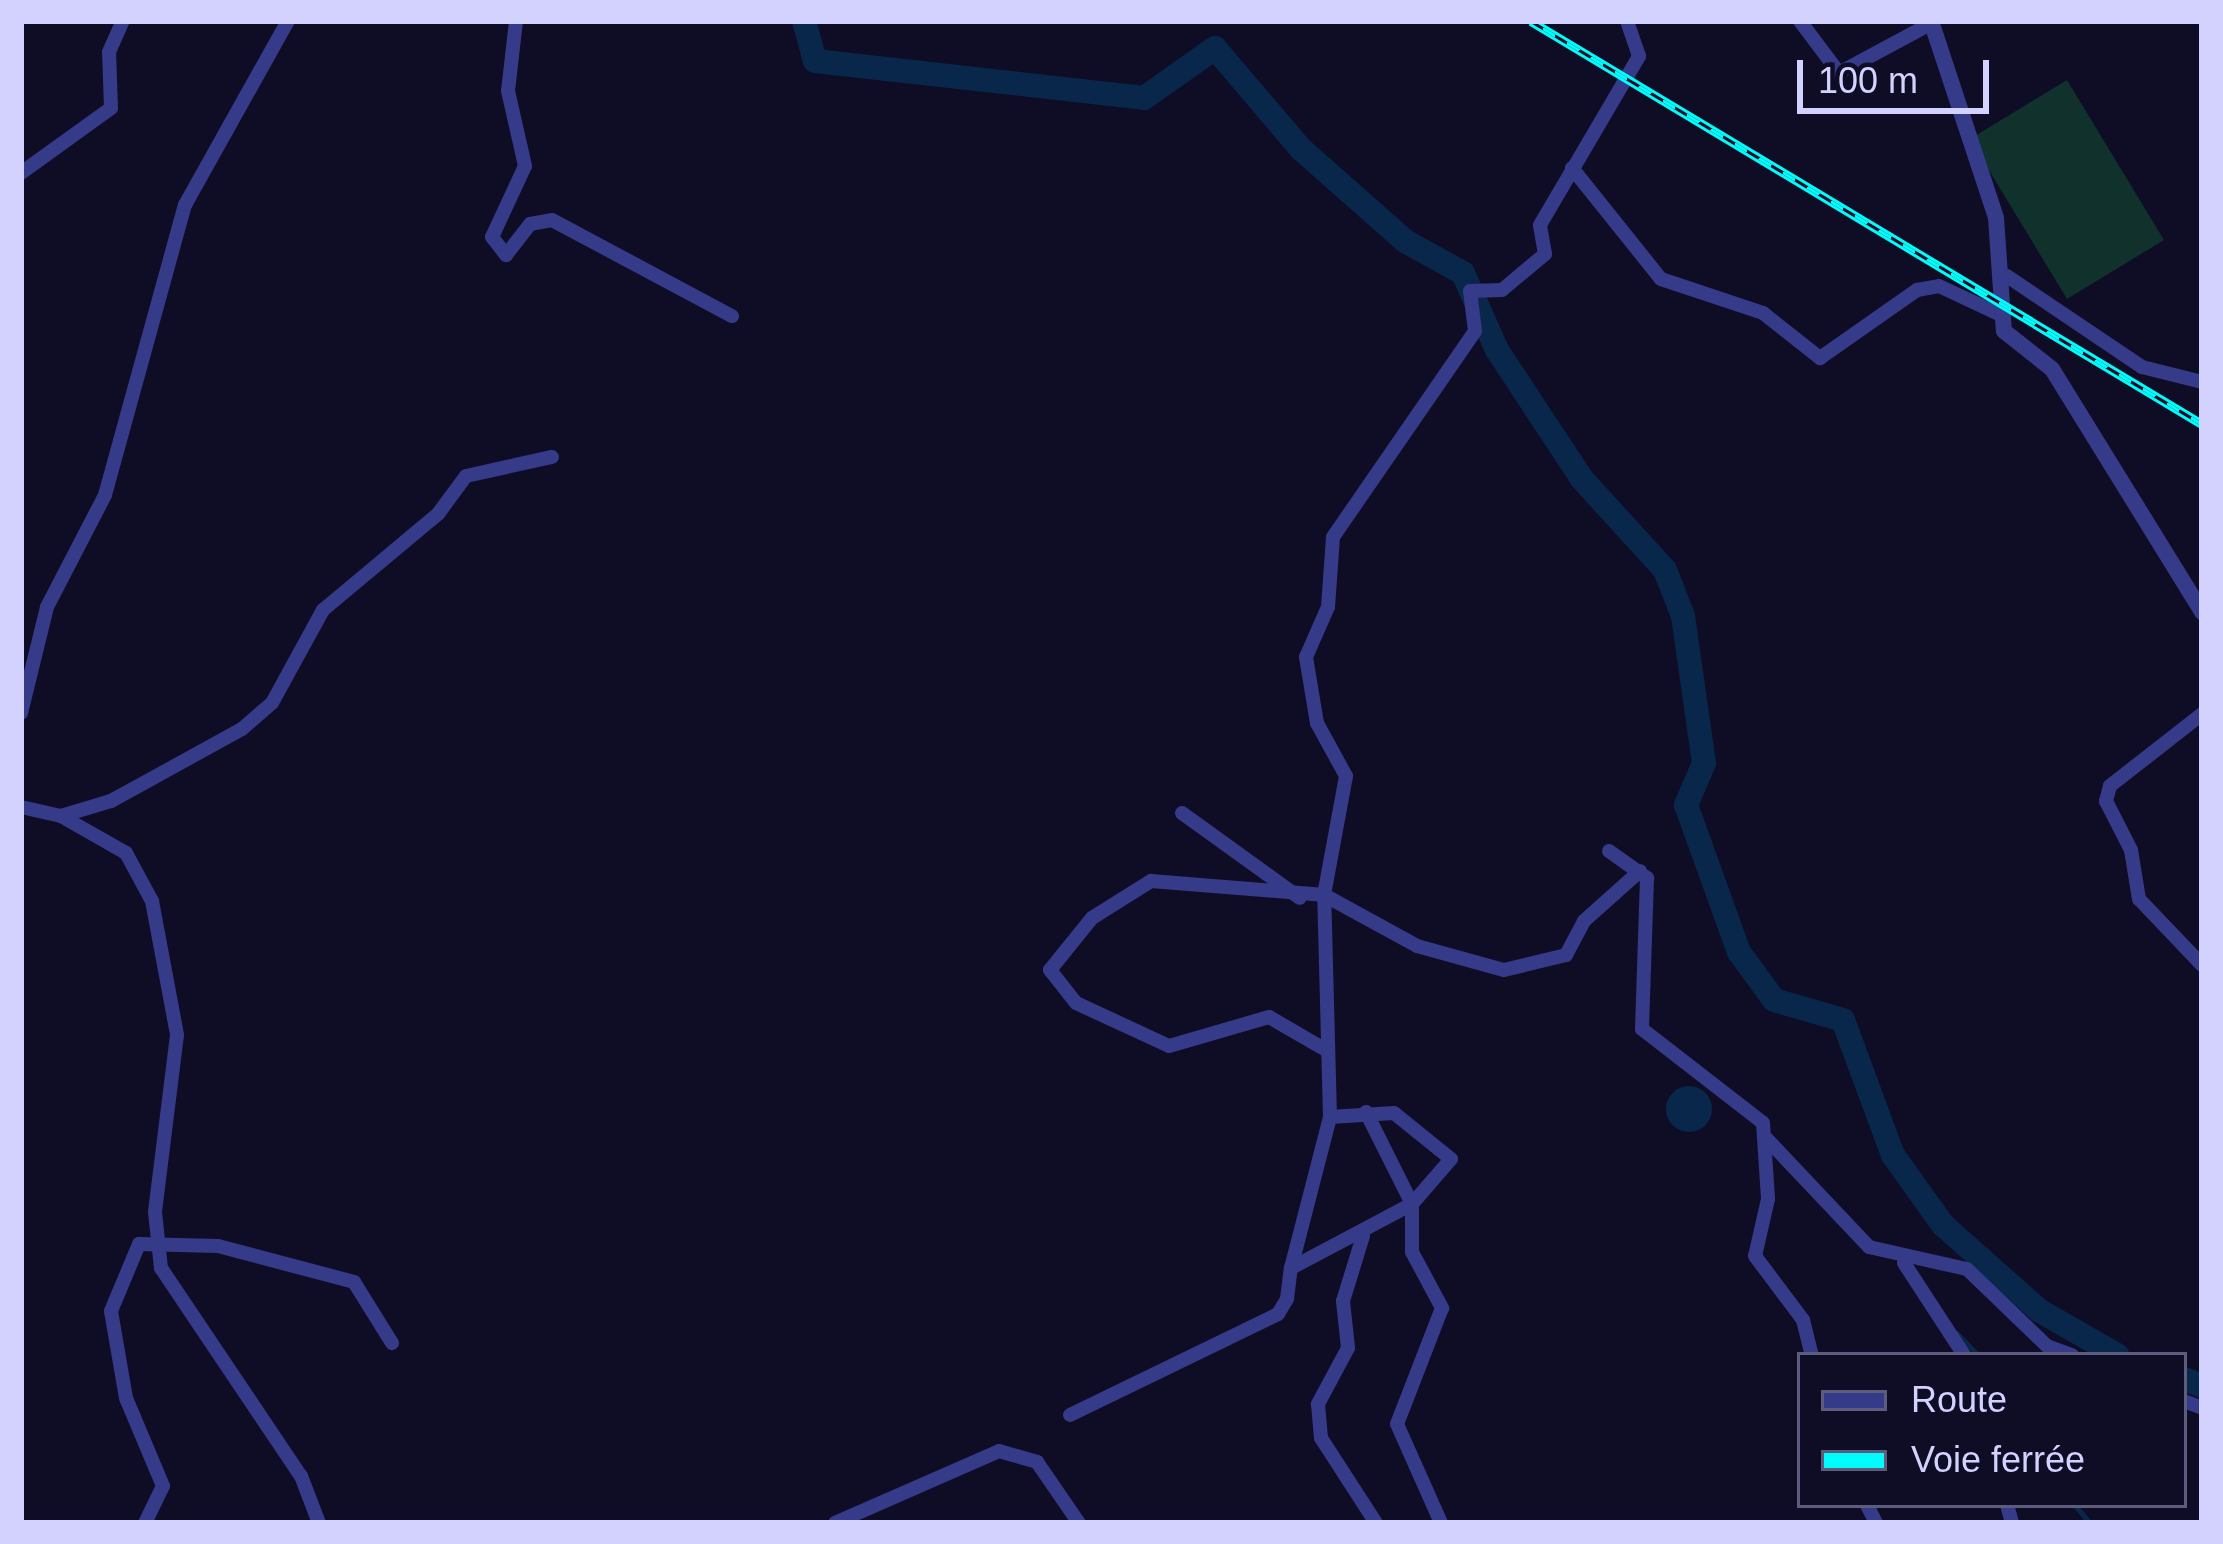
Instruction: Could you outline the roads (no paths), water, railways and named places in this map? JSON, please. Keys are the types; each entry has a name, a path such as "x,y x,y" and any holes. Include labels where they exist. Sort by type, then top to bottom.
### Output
{"street":[{"path":"21,172 111,108 109,52 123,21"},
{"path":"21,713 47,607 109,482 185,206 288,21"},
{"path":"516,21 508,92 525,166 492,237 506,254 530,224 552,220 732,316"},
{"path":"1070,1415 1279,1315 1330,1117 1324,895 1346,776 1317,722 1306,657 1328,607 1333,538 1474,334 1474,289 1502,290 1545,254 1540,225 1639,56 1628,21"},
{"path":"1800,21 1839,74 1932,22 2007,276 1997,313"},
{"path":"1572,168 1661,280 1763,313 1820,358 1917,290 1939,286 1997,313 2052,369 2202,612"},
{"path":"2007,276 2142,367 2202,382"},
{"path":"61,816 242,729 272,703 323,610 438,514 466,476 552,457"},
{"path":"2202,714 2110,786 2106,801 2132,850 2139,899 2202,965"},
{"path":"21,807 61,816 126,853 152,901 177,1035 154,1238 178,1303 301,1475 319,1523"},
{"path":"1182,813 1300,898"},
{"path":"1609,851 1640,872 1650,908 1642,1029 1763,1123 1766,1138 1755,1256 1803,1321 1811,1352"},
{"path":"1326,1050 1269,1017 1169,1046 1076,1003 1050,970 1092,918 1151,881 1300,898 1324,895 1417,946 1504,970 1566,956 1584,921 1640,872"},
{"path":"1366,1112 1412,1204 1412,1252 1442,1308 1397,1424 1441,1523"},
{"path":"1291,1268 1412,1204 1451,1159 1394,1113 1330,1117"},
{"path":"1766,1138 1869,1247 1904,1263 1962,1352"},
{"path":"1365,1232 1347,1274 1348,1348 1318,1404 1321,1438 1376,1523"},
{"path":"154,1238 354,1282 392,1343"},
{"path":"145,1523 163,1486 127,1398 111,1311 117,1277 154,1238"},
{"path":"1904,1263 1937,1256 1967,1269 2048,1346 2064,1352"},
{"path":"836,1523 999,1451 1037,1462 1079,1523"}],"water":[{"path":"1689,1086 1705,1093 1712,1109 1705,1125 1689,1132 1673,1125 1666,1109 1673,1093"}],"waterway":[{"path":"804,21 815,61 1144,98 1215,48 1301,149 1405,241 1463,273 1497,350 1582,479 1665,570 1683,616 1704,763 1686,805 1739,952 1774,1000 1843,1020 1893,1155 1943,1225 2040,1311 2112,1352"},
{"path":"1957,1333 1975,1352"},
{"path":"2187,1380 2202,1386"},
{"path":"2078,1508 2090,1523"}],"railway":[{"path":"1531,21 2202,424"}]}
